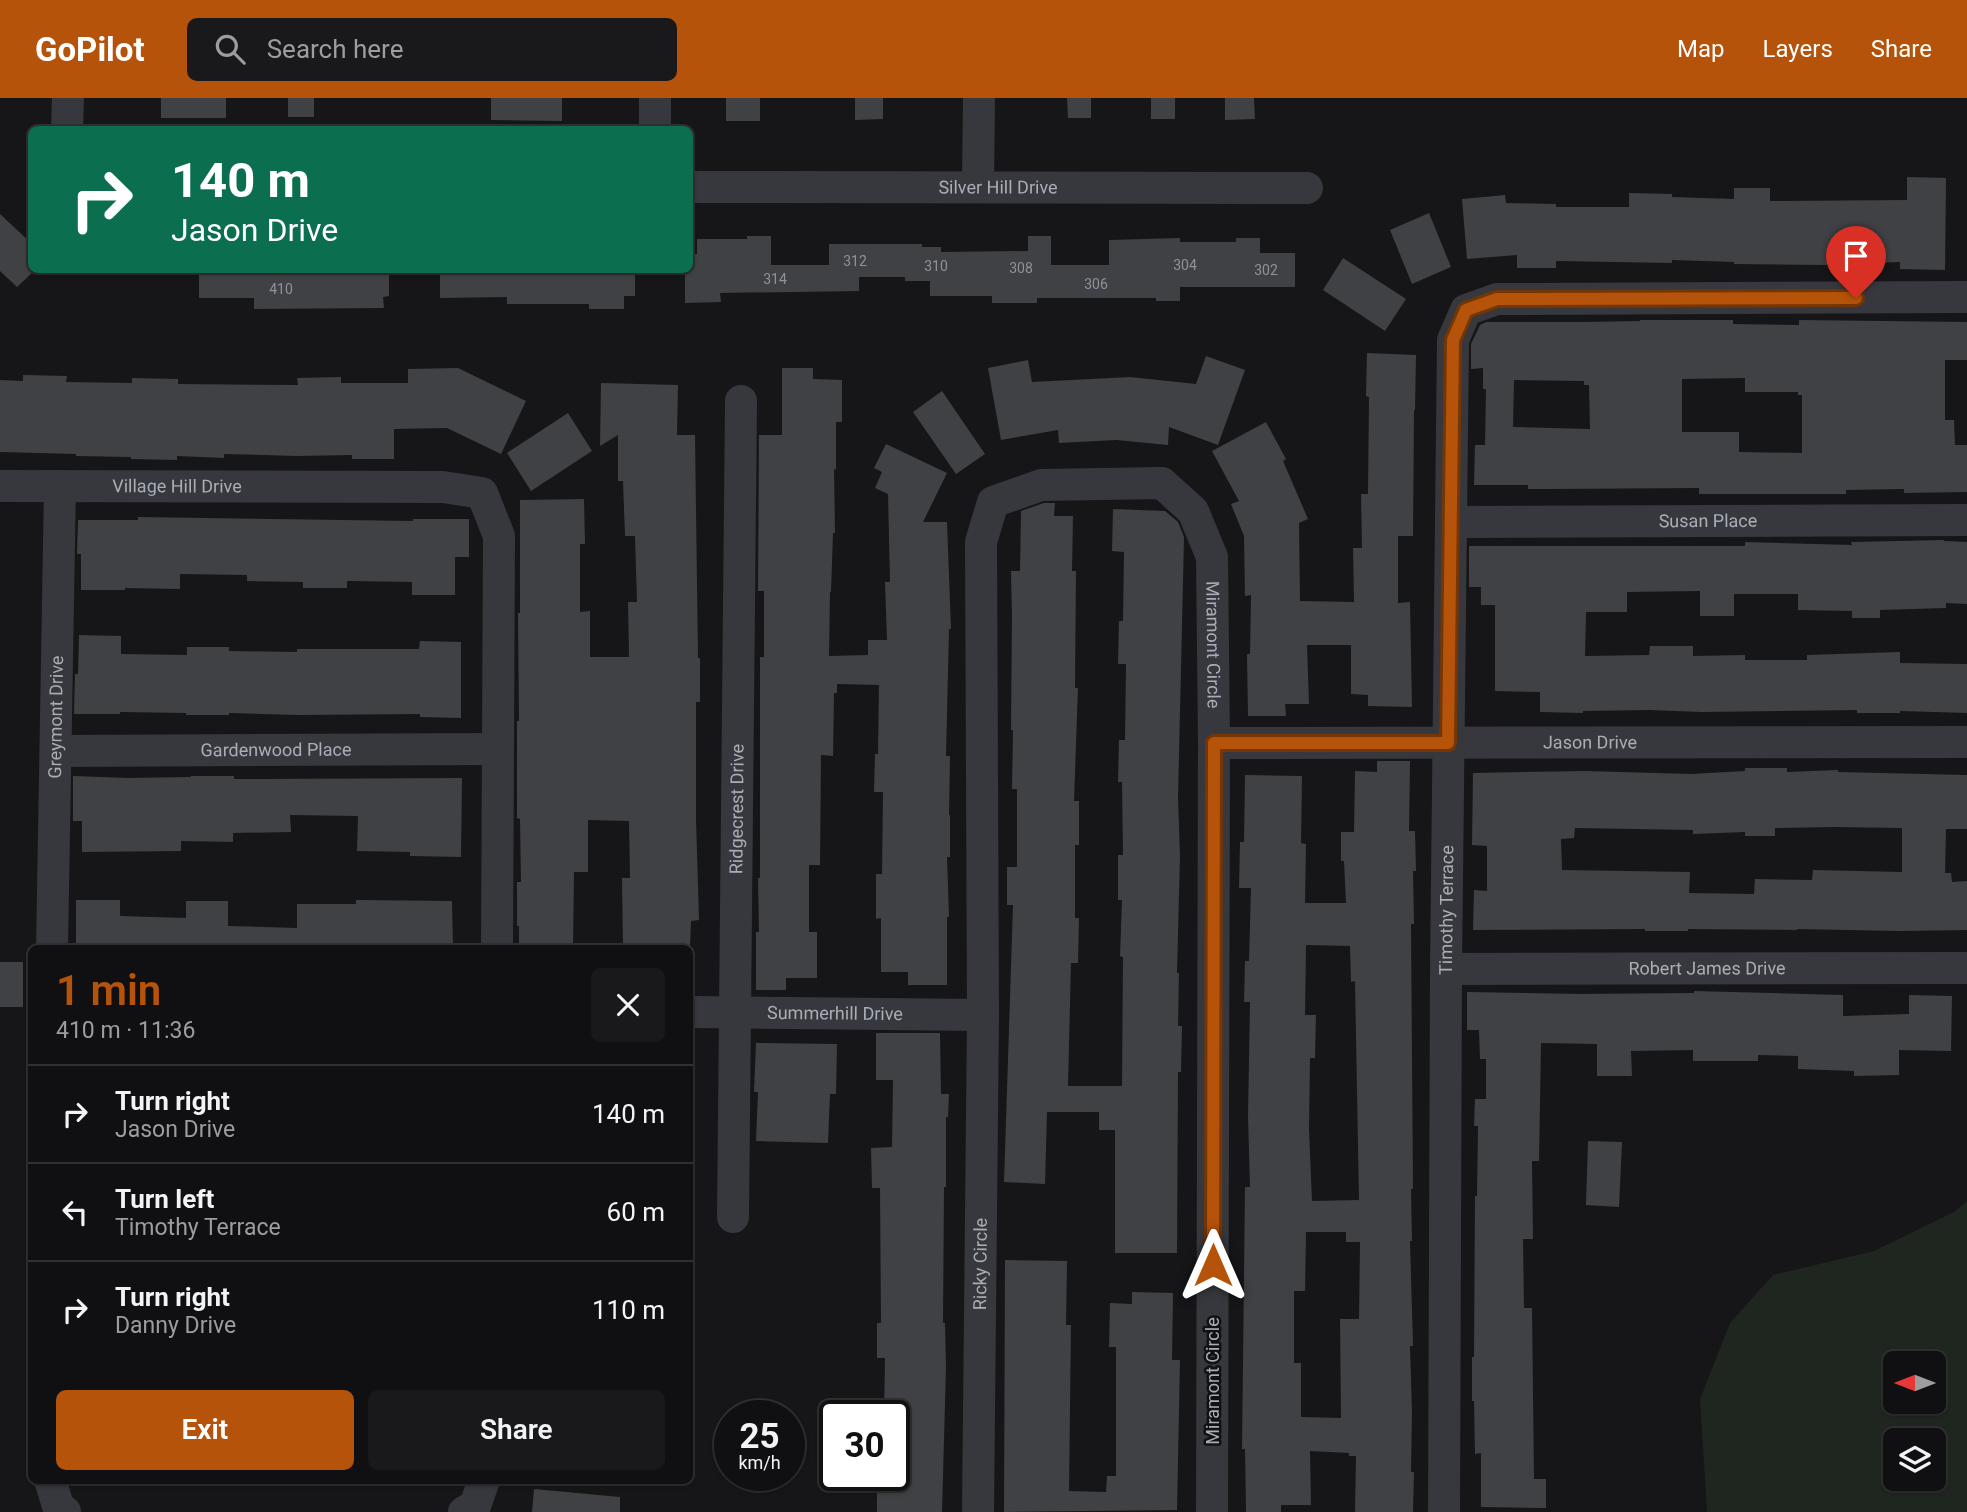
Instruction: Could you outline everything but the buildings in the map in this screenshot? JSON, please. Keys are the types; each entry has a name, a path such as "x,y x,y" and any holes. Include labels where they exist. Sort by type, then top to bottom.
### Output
{"street":[{"path":"67,126 68,98"},
{"path":"655,98 655,126"},
{"path":"978,187 979,98"},
{"name":"Silver Hill Drive","path":"693,187 1307,188"},
{"name":"Timothy Terrace","path":"1444,1512 1446,969 1453,340 1466,310 1497,299 1967,297"},
{"name":"Ridgecrest Drive","path":"733,1217 741,401"},
{"name":"Miramont Circle","path":"983,1015 981,542 993,502 1041,485 1162,483 1193,511 1212,557 1212,1512"},
{"name":"Village Hill Drive","path":"0,486 443,487 482,493 499,536 498,750"},
{"name":"Greymont Drive","path":"52,945 60,486"},
{"name":"Susan Place","path":"1451,522 1967,520"},
{"name":"Jason Drive","path":"1214,743 1967,742"},
{"path":"497,945 498,750"},
{"name":"Gardenwood Place","path":"56,751 498,750"},
{"name":"Robert James Drive","path":"1446,969 1967,968"},
{"name":"Summerhill Drive","path":"693,1012 983,1015"},
{"name":"Ricky Circle","path":"978,1512 983,1015"},
{"path":"51,1484 58,1506 65,1512"},
{"path":"464,1512 475,1506 483,1484"}],"shaded area":[{"path":"1967,1201 1967,1512 1707,1512 1700,1399 1730,1323 1773,1275 1874,1251 1954,1212"}],"route":[{"path":"1213,1265 1214,743 1448,743 1453,340 1466,310 1497,299 1856,298"}]}
